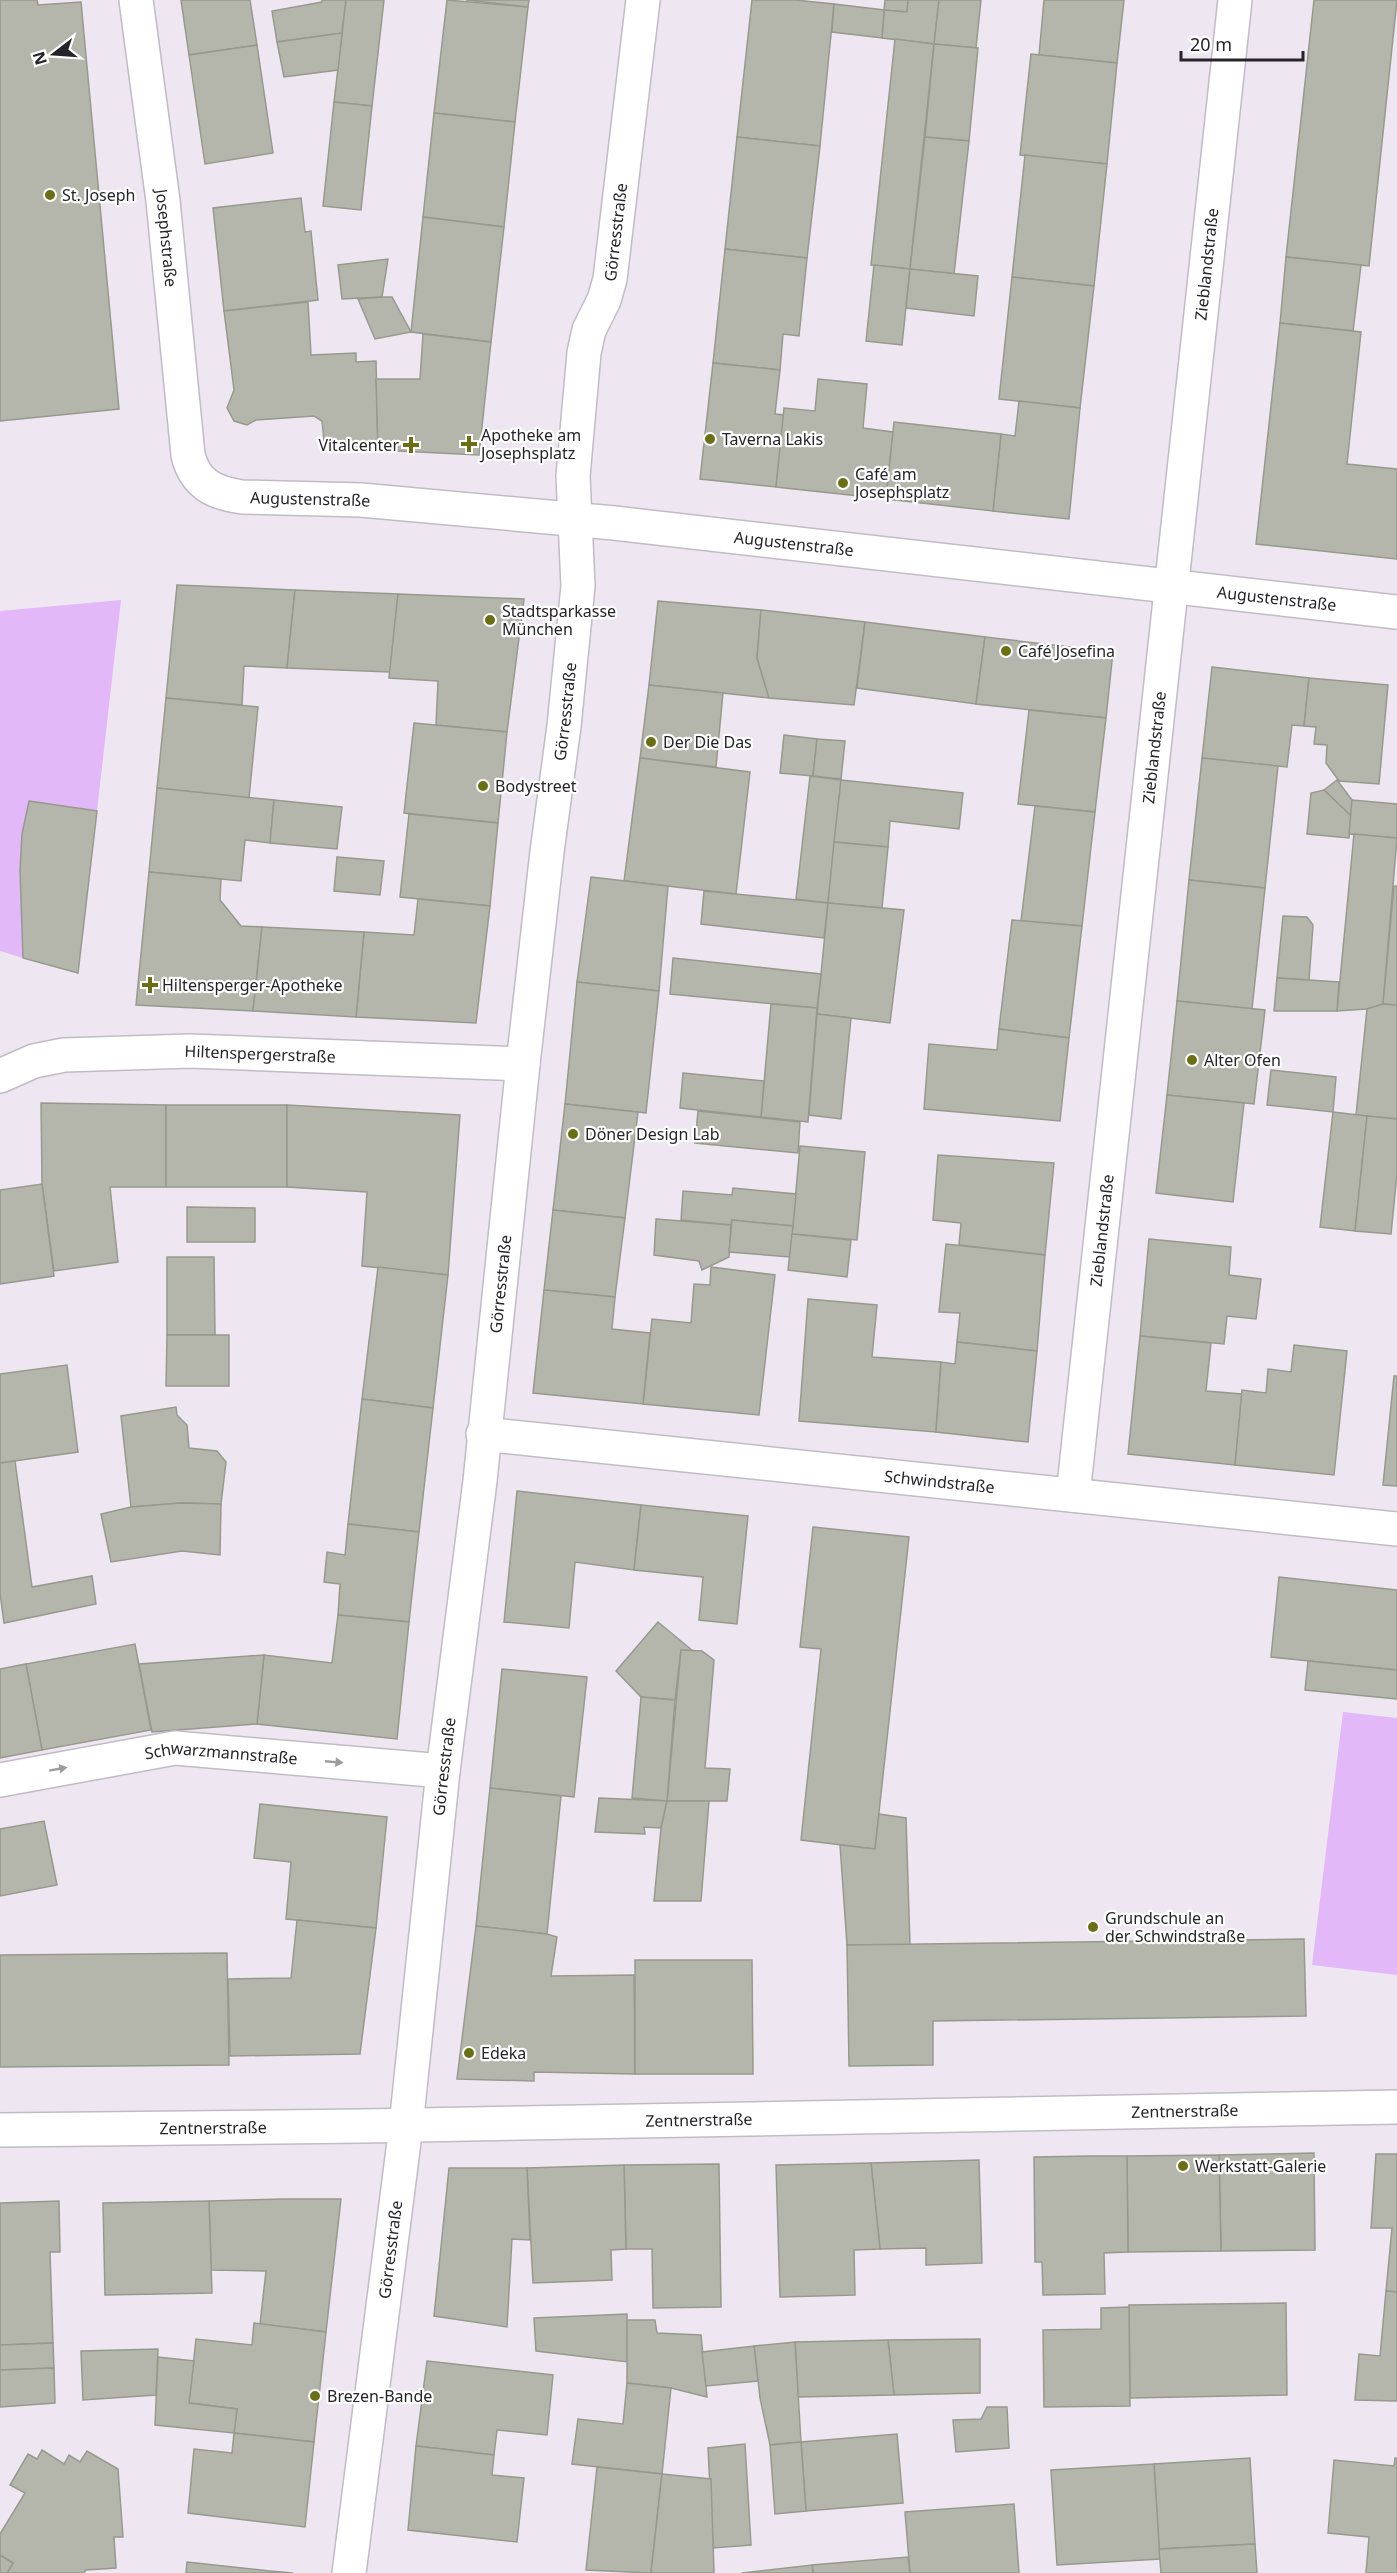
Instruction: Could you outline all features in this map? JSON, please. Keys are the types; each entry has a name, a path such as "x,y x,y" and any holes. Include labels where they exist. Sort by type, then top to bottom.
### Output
{"street":[{"name":"Josephstraße","path":"136,0 163,201 188,455 195,476"},
{"name":"Görresstraße","path":"349,2573 406,2126 443,1771 480,1480 523,1064 575,623 578,585 573,476 584,352 610,279 643,0"},
{"name":"Zieblandstraße","path":"1073,1495 1235,0"},
{"name":"Augustenstraße","path":"195,476 207,487 224,494 242,497 361,500 574,519 1397,612"},
{"name":"Hiltenspergerstraße","path":"0,1076 34,1061 64,1055 190,1051 523,1064"},
{"name":"Schwindstraße","path":"483,1434 1397,1529"},
{"name":"Schwarzmannstraße","path":"0,1779 175,1748 443,1771"},
{"name":"Zentnerstraße","path":"0,2130 406,2126 1397,2107"}],"shaded area":[{"path":"121,600 97,811 29,802 22,860 23,958 0,951 0,611"},
{"path":"1343,1712 1397,1718 1397,1975 1312,1965"}],"building":[{"name":"St. Joseph","path":"0,0 37,0 38,5 81,2 119,409 0,421"},
{"path":"181,0 250,0 257,45 189,55"},
{"path":"322,0 346,0 342,33 277,42 272,11 322,2"},
{"path":"346,0 384,0 372,106 334,102"},
{"path":"447,0 528,7 515,122 434,113"},
{"path":"466,0 529,0 528,7"},
{"path":"752,0 795,0 834,4 820,146 737,137"},
{"path":"885,0 908,0 907,12 884,10"},
{"path":"908,0 939,0 934,44 882,38 884,10 907,12"},
{"path":"939,0 981,0 976,48 934,44"},
{"path":"1044,0 1124,0 1117,63 1039,55"},
{"path":"1314,0 1397,0 1369,266 1286,257"},
{"path":"834,4 884,10 882,38 832,32"},
{"path":"342,33 338,70 284,77 277,42"},
{"path":"895,39 934,44 910,269 871,265"},
{"path":"934,44 978,48 969,141 925,137"},
{"path":"257,45 273,153 205,164 189,55"},
{"path":"1031,54 1117,63 1107,164 1020,155"},
{"path":"334,102 372,106 361,210 323,206"},
{"path":"434,113 515,122 504,227 423,217"},
{"path":"737,137 820,146 807,258 725,249"},
{"path":"925,137 969,141 954,274 910,269"},
{"path":"1025,155 1107,164 1094,286 1012,277"},
{"path":"301,198 305,232 311,231 318,300 224,311 213,208"},
{"path":"423,217 504,227 491,342 411,332"},
{"path":"725,249 807,258 799,336 783,334 780,370 713,363"},
{"path":"1286,257 1361,265 1353,331 1280,323"},
{"path":"388,259 382,297 342,299 338,265"},
{"path":"874,265 910,269 902,345 866,341"},
{"path":"910,269 978,276 974,316 906,308"},
{"path":"1012,277 1094,286 1080,408 999,399"},
{"path":"392,297 411,332 375,339 358,299"},
{"path":"308,302 311,355 356,353 356,362 376,361 378,450 325,450 322,421 314,416 256,420 247,425 234,421 227,408 234,390 224,311"},
{"path":"1280,323 1361,332 1347,464 1397,469 1397,559 1256,544"},
{"path":"423,334 491,342 479,455 378,450 376,379 420,379"},
{"path":"713,363 780,370 775,414 784,415 776,487 700,479"},
{"path":"818,379 867,384 863,428 893,432 886,499 776,487 784,408 815,411"},
{"path":"1019,401 1080,408 1069,519 993,511 1001,434 1015,436"},
{"path":"894,422 1001,434 993,511 886,499"},
{"path":"177,585 295,590 287,668 244,666 242,705 166,698"},
{"path":"295,590 398,594 390,672 287,668"},
{"path":"398,594 524,599 507,732 436,725 438,681 389,678"},
{"path":"658,601 761,610 757,658 769,698 649,685"},
{"path":"761,610 865,622 854,705 769,698 757,658"},
{"path":"865,622 985,637 976,704 857,688"},
{"path":"985,637 1113,652 1106,718 976,704"},
{"path":"1212,667 1309,678 1304,726 1292,725 1287,767 1202,758"},
{"path":"1309,678 1388,685 1379,784 1339,781 1326,763 1327,745 1314,744 1316,727 1304,726"},
{"path":"649,685 723,693 716,767 640,758"},
{"path":"166,698 258,707 249,798 157,788"},
{"path":"1029,710 1106,718 1095,812 1018,804"},
{"path":"414,723 507,732 498,823 404,813"},
{"path":"784,735 817,739 813,776 780,773"},
{"path":"817,739 845,741 841,779 813,776"},
{"path":"640,758 750,772 736,894 624,881"},
{"path":"1202,758 1278,766 1265,888 1189,880"},
{"path":"810,776 841,780 828,903 796,899"},
{"path":"841,780 963,793 959,829 890,821 888,847 834,842"},
{"path":"1337,780 1352,800 1351,816 1324,790"},
{"path":"157,788 274,800 270,843 245,840 241,881 149,872"},
{"path":"1324,790 1351,816 1349,838 1307,834 1311,793"},
{"path":"274,800 342,807 337,849 270,843"},
{"path":"1352,800 1397,804 1397,838 1349,834"},
{"path":"29,801 97,811 78,973 23,958 20,870 22,834"},
{"path":"1035,806 1095,812 1082,926 1021,921"},
{"path":"409,814 498,823 490,906 400,897"},
{"path":"1354,834 1397,838 1383,1004 1367,1009 1337,1011"},
{"path":"834,842 888,847 882,908 828,903"},
{"path":"337,857 384,861 380,895 334,891"},
{"path":"149,872 221,879 220,900 241,926 262,927 253,1011 136,1005"},
{"path":"591,877 668,886 659,991 577,982"},
{"path":"1189,880 1265,888 1252,1009 1177,1001"},
{"path":"1394,886 1397,886 1397,1005 1383,1004"},
{"path":"704,891 828,903 824,938 701,924"},
{"path":"418,899 490,906 476,1023 356,1017 364,932 414,935"},
{"path":"828,903 904,910 890,1023 817,1014"},
{"path":"1283,916 1307,917 1313,925 1309,980 1277,978"},
{"path":"1012,920 1082,926 1069,1038 999,1029"},
{"path":"262,927 364,932 356,1017 253,1011"},
{"path":"673,958 821,974 817,1008 670,994"},
{"path":"1277,978 1339,982 1337,1011 1274,1011"},
{"path":"577,982 659,991 646,1113 565,1104"},
{"path":"1177,1001 1265,1010 1254,1104 1167,1095"},
{"path":"771,1004 817,1008 808,1122 761,1117"},
{"path":"1383,1004 1397,1005 1397,1119 1356,1115 1367,1009"},
{"path":"817,1014 851,1018 841,1119 809,1115"},
{"path":"999,1029 1069,1038 1060,1121 924,1109 929,1044 997,1050"},
{"path":"1271,1070 1336,1077 1333,1112 1267,1105"},
{"path":"683,1073 764,1081 761,1117 680,1108"},
{"path":"1167,1095 1244,1103 1233,1202 1156,1193"},
{"path":"41,1103 166,1105 166,1187 110,1187 118,1262 54,1271 42,1184"},
{"path":"565,1104 638,1112 625,1218 553,1210"},
{"path":"166,1105 287,1105 287,1187 166,1187"},
{"path":"287,1105 460,1115 448,1275 362,1266 367,1192 287,1187"},
{"path":"698,1111 800,1122 798,1153 695,1143"},
{"path":"1333,1112 1367,1116 1355,1231 1320,1227"},
{"path":"1367,1116 1397,1119 1397,1174 1391,1234 1355,1231"},
{"path":"800,1146 865,1152 857,1240 792,1234"},
{"path":"938,1155 1054,1163 1045,1255 959,1245 961,1223 933,1220"},
{"path":"42,1184 54,1276 0,1284 0,1190"},
{"path":"733,1188 796,1194 793,1226 732,1220 731,1225 681,1220 683,1191 732,1195"},
{"path":"187,1207 255,1208 255,1242 187,1242"},
{"path":"553,1210 625,1218 615,1297 544,1290"},
{"path":"656,1219 731,1225 729,1257 702,1270 699,1261 654,1255"},
{"path":"732,1220 793,1226 790,1257 729,1252"},
{"path":"792,1234 851,1240 847,1277 788,1270"},
{"path":"1149,1239 1231,1247 1229,1275 1261,1279 1256,1319 1227,1316 1224,1344 1140,1336"},
{"path":"946,1244 1045,1255 1037,1351 957,1342 960,1313 939,1312"},
{"path":"167,1257 214,1257 215,1335 167,1335"},
{"path":"378,1267 448,1275 433,1408 362,1399"},
{"path":"711,1267 775,1275 759,1415 643,1404 652,1319 691,1323 694,1284 710,1285"},
{"path":"544,1290 615,1297 612,1329 650,1333 643,1404 533,1393"},
{"path":"808,1299 877,1305 872,1357 941,1362 936,1432 799,1421"},
{"path":"167,1335 229,1335 229,1386 166,1386"},
{"path":"1140,1336 1211,1343 1206,1391 1242,1394 1235,1465 1128,1454"},
{"path":"957,1342 1037,1351 1028,1442 936,1432 941,1362 955,1364"},
{"path":"1294,1345 1347,1351 1334,1475 1235,1465 1242,1390 1266,1393 1268,1369 1291,1372"},
{"path":"67,1365 78,1452 0,1463 0,1374"},
{"path":"1394,1376 1397,1376 1397,1486 1383,1485"},
{"path":"362,1399 433,1408 419,1532 348,1524"},
{"path":"176,1407 177,1415 187,1425 189,1448 217,1451 226,1462 221,1504 181,1503 131,1507 121,1416"},
{"path":"15,1461 32,1587 92,1576 96,1604 4,1623 0,1593 0,1463"},
{"path":"517,1491 641,1505 634,1570 575,1562 569,1628 504,1622"},
{"path":"181,1503 221,1504 220,1555 182,1551 111,1562 101,1514 131,1507"},
{"path":"641,1505 748,1516 737,1624 699,1620 703,1577 634,1570"},
{"path":"348,1524 419,1532 409,1622 338,1615 340,1584 324,1582 327,1552 345,1555"},
{"path":"813,1527 909,1537 875,1849 801,1840 821,1649 800,1647"},
{"path":"1279,1577 1397,1590 1397,1670 1271,1657"},
{"path":"338,1615 409,1622 397,1739 257,1724 264,1655 332,1663"},
{"path":"658,1622 693,1651 681,1650 675,1700 641,1697 616,1671"},
{"path":"135,1644 151,1730 42,1750 26,1664"},
{"path":"681,1650 702,1651 714,1660 705,1768 730,1769 727,1801 667,1801"},
{"path":"264,1655 257,1724 152,1732 139,1664"},
{"path":"1308,1661 1397,1670 1397,1699 1305,1690"},
{"path":"26,1664 42,1750 0,1758 0,1669"},
{"path":"502,1669 587,1677 574,1797 490,1788"},
{"path":"641,1697 675,1700 667,1801 632,1798"},
{"path":"490,1788 561,1796 547,1934 476,1926"},
{"path":"599,1798 667,1801 661,1828 644,1827 645,1834 595,1832"},
{"path":"667,1801 709,1801 701,1901 654,1901 661,1828"},
{"path":"260,1804 387,1817 376,1928 286,1919 291,1862 254,1858"},
{"path":"879,1814 906,1818 910,1945 847,1945 840,1845 875,1849"},
{"path":"44,1821 57,1885 0,1896 0,1829"},
{"path":"297,1920 376,1928 360,2054 230,2056 228,1979 291,1978"},
{"path":"476,1926 557,1937 551,1976 634,1975 635,2074 534,2072 534,2081 457,2079"},
{"path":"1304,1939 1306,2016 933,2021 933,2065 849,2066 847,1945"},
{"path":"227,1953 229,2065 0,2067 0,1955"},
{"path":"635,1960 752,1960 753,2074 635,2074"},
{"path":"1314,2153 1315,2250 1221,2251 1219,2155"},
{"path":"1376,2154 1397,2154 1397,2292 1386,2291 1392,2228 1371,2228"},
{"path":"1219,2155 1221,2251 1128,2252 1127,2156"},
{"path":"1127,2156 1128,2252 1104,2253 1105,2294 1043,2295 1042,2262 1035,2262 1034,2157"},
{"path":"979,2160 982,2263 926,2265 926,2248 880,2249 871,2163"},
{"path":"871,2163 880,2249 854,2250 855,2295 780,2297 776,2165"},
{"path":"719,2164 721,2307 653,2308 652,2249 626,2249 624,2165"},
{"path":"624,2165 626,2249 611,2250 612,2280 533,2283 527,2168"},
{"path":"449,2168 527,2168 530,2240 512,2239 507,2327 434,2316"},
{"path":"341,2199 326,2332 260,2324 266,2271 211,2270 209,2201"},
{"path":"59,2201 60,2252 50,2252 53,2343 0,2345 0,2203"},
{"path":"209,2201 212,2293 105,2295 103,2203"},
{"path":"1386,2291 1397,2292 1397,2401 1355,2400 1359,2354 1380,2356"},
{"path":"1286,2303 1287,2395 1130,2398 1129,2305"},
{"path":"1129,2307 1130,2406 1044,2407 1043,2330 1101,2329 1101,2308"},
{"path":"627,2314 628,2362 536,2351 534,2318"},
{"path":"627,2320 655,2320 657,2333 701,2335 707,2397 671,2388 627,2383"},
{"path":"254,2323 326,2332 314,2442 234,2433 237,2409 189,2403 196,2339 252,2345"},
{"path":"980,2339 980,2393 894,2395 888,2340"},
{"path":"888,2340 894,2395 798,2397 795,2342"},
{"path":"795,2342 801,2442 770,2445 760,2398 754,2346"},
{"path":"53,2343 54,2368 0,2370 0,2345"},
{"path":"754,2346 758,2381 706,2386 702,2352"},
{"path":"158,2349 156,2395 83,2400 81,2351"},
{"path":"158,2357 194,2361 189,2403 237,2409 234,2433 155,2425"},
{"path":"427,2361 553,2375 547,2435 497,2430 494,2455 416,2446"},
{"path":"54,2368 55,2403 0,2407 0,2370"},
{"path":"627,2383 671,2388 662,2474 572,2464 578,2419 623,2424"},
{"path":"987,2407 1007,2407 1009,2448 956,2452 953,2420 981,2419"},
{"path":"234,2433 314,2442 305,2527 188,2513 194,2449 232,2453"},
{"path":"897,2434 903,2503 806,2511 801,2442"},
{"path":"801,2442 806,2511 775,2514 770,2445"},
{"path":"745,2444 751,2545 713,2548 708,2448"},
{"path":"416,2446 494,2455 492,2475 524,2478 517,2542 408,2530"},
{"path":"42,2450 64,2464 69,2455 80,2462 87,2451 118,2469 123,2537 114,2537 116,2568 86,2570 84,2573 7,2573 13,2563 0,2555 0,2534 25,2493 10,2485 28,2454 37,2459"},
{"path":"1250,2458 1255,2544 1159,2549 1154,2464"},
{"path":"1395,2458 1397,2458 1397,2573 1366,2573 1369,2537 1328,2533 1334,2460 1394,2466"},
{"path":"1154,2464 1160,2559 1057,2565 1051,2470"},
{"path":"597,2467 662,2474 651,2573 586,2570"},
{"path":"662,2474 711,2479 714,2573 651,2573"},
{"path":"1014,2504 1019,2573 910,2573 905,2512"},
{"path":"1255,2544 1257,2573 1161,2573 1159,2549"},
{"path":"0,2555 13,2563 7,2573 0,2573"},
{"path":"908,2557 910,2573 813,2573 812,2565"},
{"path":"187,2562 270,2571 293,2573 186,2573"},
{"path":"812,2565 813,2573 742,2573"}],"place":[{"name":"St. Joseph","path":"50,195"},
{"name":"Taverna Lakis","path":"710,439"},
{"name":"Apotheke am Josephsplatz","path":"469,444"},
{"name":"Vitalcenter","path":"411,445"},
{"name":"Café am Josephsplatz","path":"843,483"},
{"name":"Stadtsparkasse München","path":"490,620"},
{"name":"Café Josefina","path":"1006,651"},
{"name":"Der Die Das","path":"651,742"},
{"name":"Bodystreet","path":"483,786"},
{"name":"Hiltensperger-Apotheke","path":"150,985"},
{"name":"Alter Ofen","path":"1192,1060"},
{"name":"Döner Design Lab","path":"573,1134"},
{"name":"Grundschule an der Schwindstraße","path":"1093,1927"},
{"name":"Edeka","path":"469,2053"},
{"name":"Werkstatt-Galerie","path":"1183,2166"},
{"name":"Brezen-Bande","path":"315,2396"}]}
